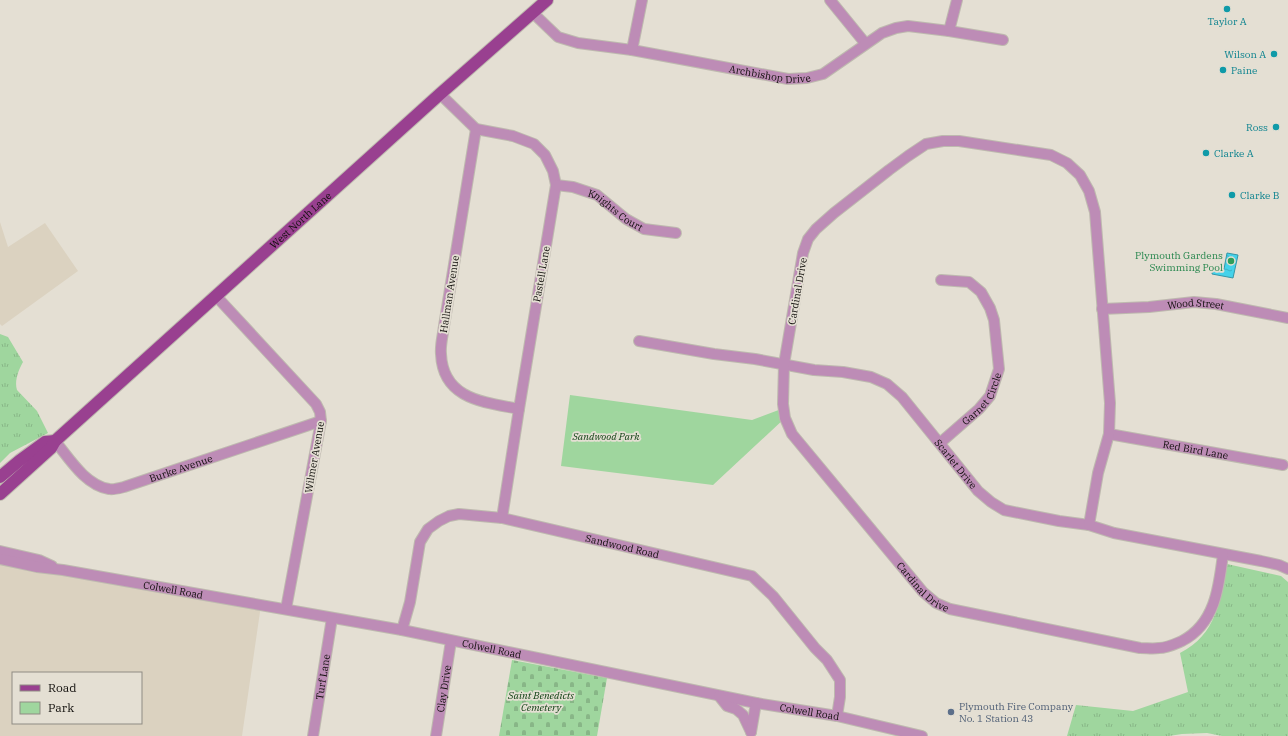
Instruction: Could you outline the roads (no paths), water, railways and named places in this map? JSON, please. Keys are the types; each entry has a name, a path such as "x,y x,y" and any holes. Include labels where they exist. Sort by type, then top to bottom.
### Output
{"main road":[{"name":"West North Lane","path":"0,494 51,448 55,441 440,94 547,0"},
{"name":"West North Lane","path":"0,477 19,460 45,442 55,441"}],"street":[{"path":"632,50 642,0"},
{"path":"830,0 865,44"},
{"path":"949,31 956,0"},
{"name":"Archbishop Drive","path":"533,13 558,36 578,43 632,50 788,79 807,78 823,74 882,33 896,28 908,26 1003,40"},
{"path":"440,94 476,129"},
{"name":"Pastell Lane","path":"476,129 513,136 534,144 545,155 553,171 556,185 502,518"},
{"name":"Hallman Avenue","path":"476,129 444,326 441,353 443,370 452,385 463,395 479,401 519,409"},
{"name":"Cardinal Drive","path":"1089,525 1098,473 1109,434 1110,403 1095,212 1089,191 1080,175 1067,163 1051,155 958,141 943,141 926,144 889,170 834,213 816,229 808,239 803,253 784,364 785,418 792,434 923,592 936,603 950,609 1140,648 1160,648 1175,644 1190,637 1204,622 1212,609 1219,588 1223,554"},
{"name":"Knights Court","path":"556,185 573,186 597,195 626,219 644,229 676,233"},
{"name":"Garnet Circle","path":"940,442 979,409 990,396 998,369 994,320 990,308 981,292 969,282 941,280"},
{"name":"Wilmer Avenue","path":"216,296 316,404 320,412 321,420 286,609"},
{"name":"Wood Street","path":"1102,309 1149,307 1194,302 1216,304 1288,318"},
{"name":"Scarlet Drive","path":"639,341 714,354 755,359 814,370 843,372 871,377 887,384 902,397 978,490 991,502 1004,510 1053,520 1089,525 1114,533 1279,565 1288,569"},
{"name":"Burke Avenue","path":"55,441 90,481 100,487 110,490 124,487 321,420"},
{"name":"Red Bird Lane","path":"1109,434 1283,465"},
{"name":"Sandwood Road","path":"402,630 410,602 420,542 428,529 444,519 459,514 502,518 752,576 773,596 815,648 828,660 840,680 840,697 837,716"},
{"name":"Colwell Road","path":"1,553 39,560 59,569 402,630 756,704 837,716 922,736"},
{"name":"Turf Lane","path":"313,736 332,618"},
{"name":"Clay Drive","path":"436,736 451,641"},
{"path":"719,696 726,706 736,709 743,715 751,734"},
{"path":"751,734 756,704"}],"water":[{"name":"Plymouth Gardens Swimming Pool","path":"1227,253 1238,255 1233,278 1212,274 1213,267 1224,269"}],"place":[{"name":"Taylor A","path":"1227,9"},
{"name":"Wilson A","path":"1274,54"},
{"name":"Paine","path":"1223,70"},
{"name":"Ross","path":"1276,127"},
{"name":"Clarke A","path":"1206,153"},
{"name":"Clarke B","path":"1232,195"},
{"name":"Plymouth Gardens Swimming Pool","path":"1231,261"},
{"name":"Plymouth Fire Company No. 1 Station 43","path":"951,712"}],"park label":[{"name":"Sandwood Park","path":"606,436"},
{"name":"Saint Benedicts Cemetery","path":"541,700"}]}
